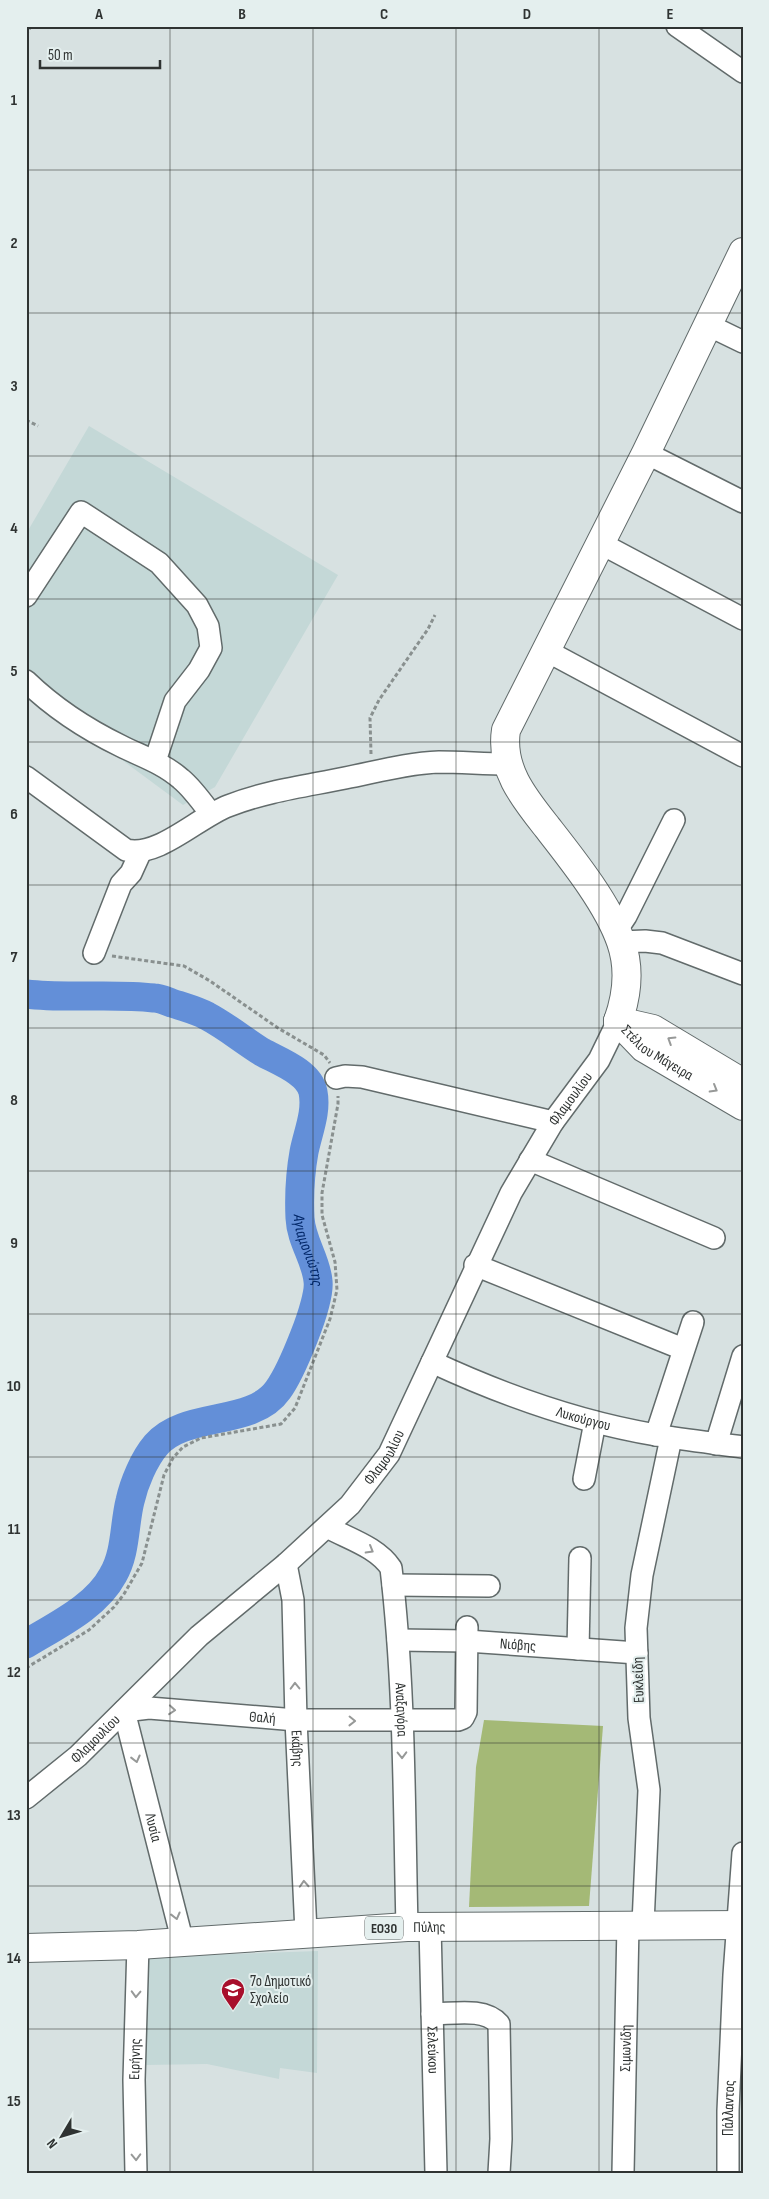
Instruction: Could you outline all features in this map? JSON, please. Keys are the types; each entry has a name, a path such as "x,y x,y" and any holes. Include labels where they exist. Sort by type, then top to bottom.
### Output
{"main road":[{"path":"618,1021 627,983 619,937 589,885 521,792 507,764 504,746 506,730 646,453 743,252"},
{"name":"Στέλιου Μάγειρα","path":"618,1021 654,1030 743,1083"},
{"name":"Στέλιου Μάγειρα","path":"618,1021 644,1048 743,1106"},
{"name":"Πύλης","path":"26,1948 183,1943 306,1932 418,1926 740,1925"}],"street":[{"path":"677,26 743,72"},
{"path":"708,324 743,342"},
{"path":"646,453 743,502"},
{"path":"26,596 81,512 159,563 197,605 208,626 211,648 199,670 175,701 155,761"},
{"path":"600,543 743,619"},
{"path":"545,650 743,756"},
{"path":"26,681 45,700 84,726 121,746 155,761 182,779 211,814"},
{"path":"26,777 126,850 141,851 161,845 226,806 268,793 373,772 439,762 507,764"},
{"path":"674,820 626,916 619,937 662,943 743,974"},
{"path":"94,954 122,884 138,862 141,851"},
{"name":"Φλαμουλίου","path":"26,1798 78,1756 199,1636 286,1564 362,1492 389,1454 511,1193 553,1122 599,1060 618,1021"},
{"path":"336,1078 345,1076 362,1077 553,1122"},
{"path":"530,1160 714,1238"},
{"path":"476,1265 683,1349"},
{"name":"Ευκλείδη","path":"635,1924 649,1790 646,1759 641,1739 637,1608 663,1436 683,1349 693,1322"},
{"path":"716,1444 743,1356"},
{"name":"Λυκούργου","path":"432,1362 473,1381 595,1422 663,1436 743,1447"},
{"path":"584,1479 595,1422"},
{"name":"Αναξαγόρα","path":"327,1527 385,1559 391,1568 398,1640 402,1722 418,1926"},
{"path":"578,1648 580,1558"},
{"name":"Εκάβης","path":"286,1564 294,1600 296,1720 306,1932"},
{"path":"393,1585 489,1586"},
{"name":"Νιόβης","path":"398,1640 467,1634 578,1648 637,1653"},
{"name":"Θαλή","path":"124,1711 149,1708 296,1720 402,1722 458,1720 463,1718 466,1712 467,1634"},
{"name":"Λυσία","path":"124,1711 183,1943"},
{"name":"Πάλλαντος","path":"728,2173 728,2111 743,1853"},
{"name":"Σιμωνίδη","path":"623,2173 635,1924"},
{"name":"Σελεύκου","path":"418,1926 432,2014 436,2173"},
{"name":"Ειρήνης","path":"136,2173 134,2080 138,1945"},
{"path":"432,2014 482,2013 493,2018 499,2024 501,2129 499,2173"}],"path":[{"path":"26,35 31,26"},
{"path":"26,420 38,426"},
{"path":"373,772 369,739 370,718 379,700 428,629 435,615"},
{"path":"26,1668 89,1630 114,1607 124,1594 142,1563 164,1475 173,1458 183,1447 201,1438 281,1424 295,1408 330,1319 337,1290 335,1262 324,1227 321,1204 338,1104 336,1078 332,1067 324,1055 278,1028 210,981 184,966 94,954"}],"shaded area":[{"path":"89,426 338,575 215,787 183,805 26,689 26,534"},
{"name":"7ο Δημοτικό Σχολείο","path":"318,1951 317,2073 280,2068 279,2079 207,2064 146,2065 149,1957"}],"green space":[{"path":"484,1720 603,1726 589,1906 469,1907 476,1767"}],"waterway":[{"name":"Αγιαμονιώτης","path":"26,994 157,998 207,1016 262,1052 292,1068 306,1079 313,1092 314,1107 304,1152 300,1193 300,1218 303,1234 318,1281 315,1304 304,1337 278,1390 266,1402 252,1409 236,1415 184,1427 169,1434 156,1445 144,1464 134,1487 120,1558 106,1586 97,1597 75,1614 26,1644"}],"place":[{"name":"7ο Δημοτικό Σχολείο","path":"233,2011"}]}
